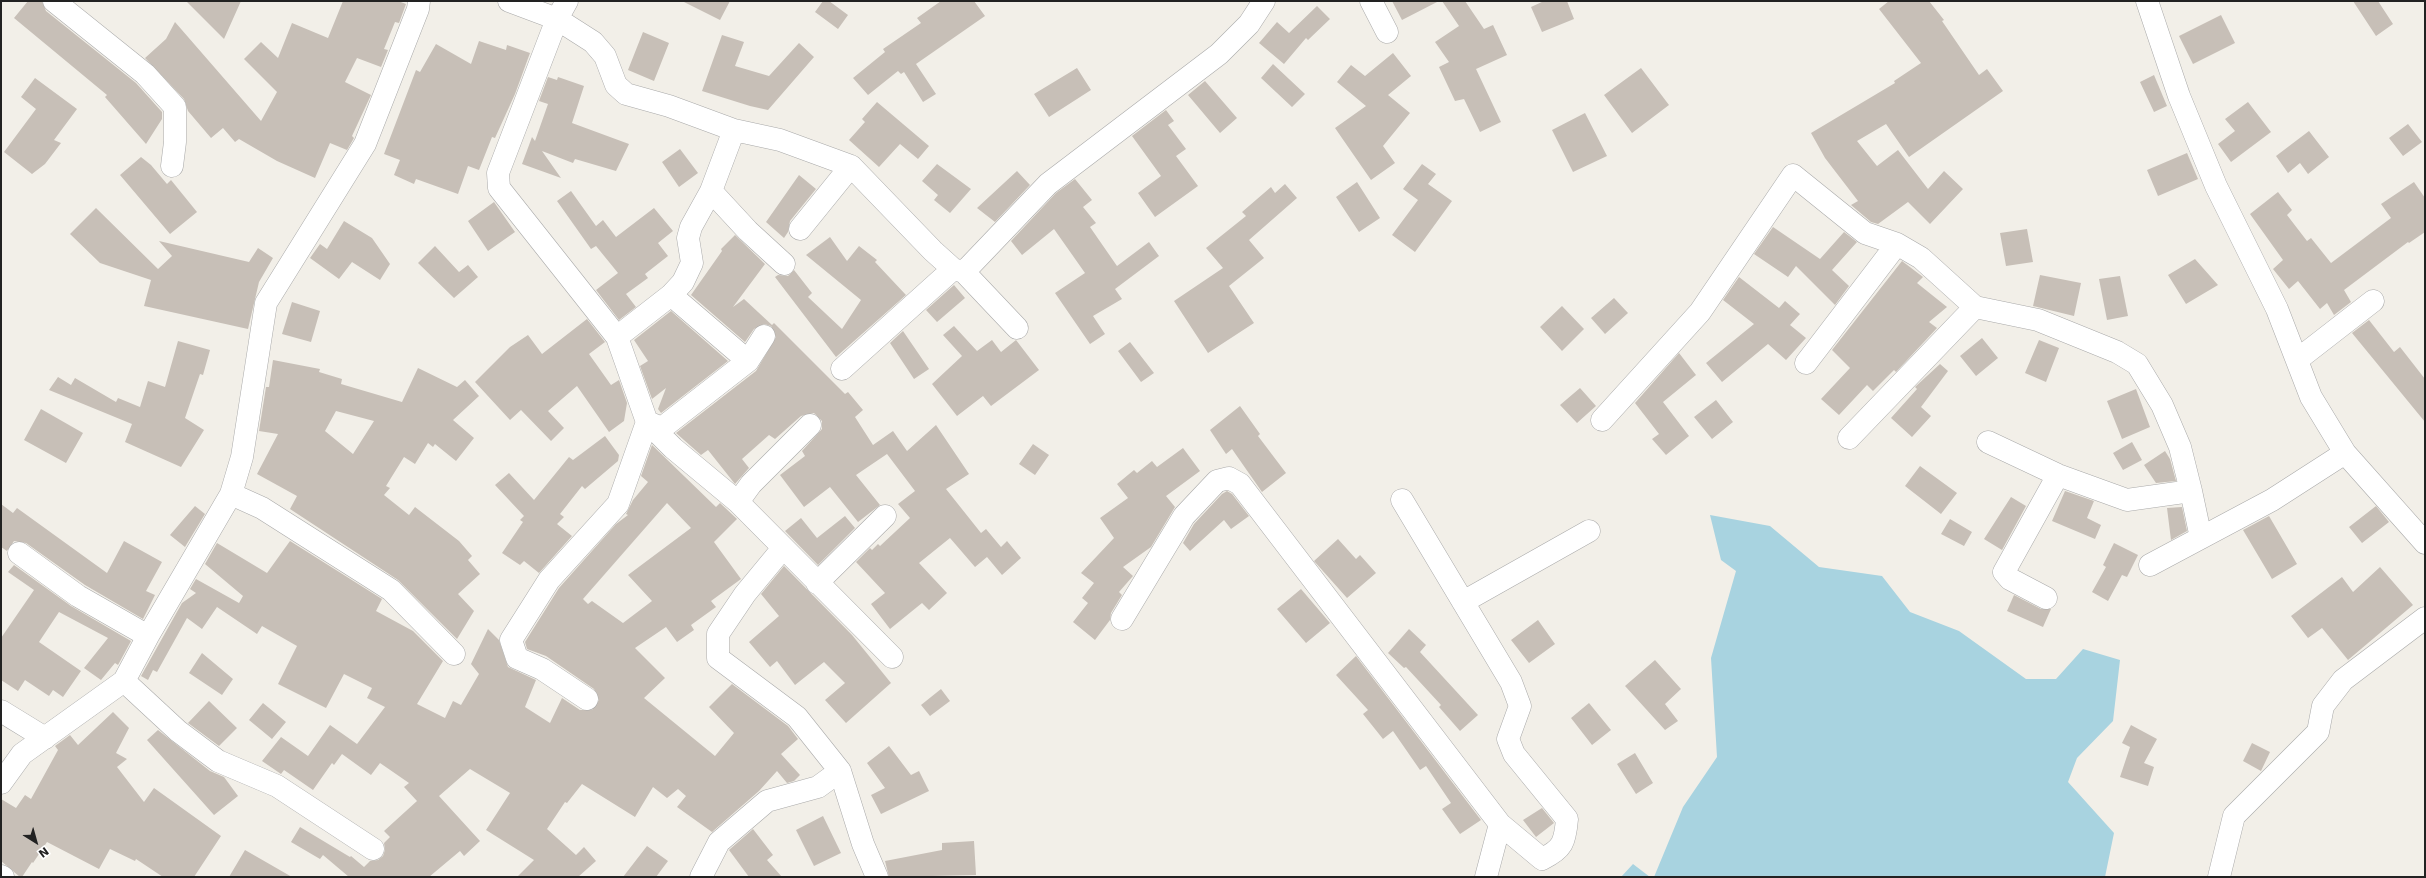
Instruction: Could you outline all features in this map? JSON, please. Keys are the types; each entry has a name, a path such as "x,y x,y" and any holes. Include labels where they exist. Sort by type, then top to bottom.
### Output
{"street":[{"path":"54,1 145,74 175,107 175,142 172,166"},
{"path":"1,782 22,754 124,681 148,636 230,494 242,457 266,303 365,144 418,9 419,1"},
{"path":"509,1 562,10 605,56 616,85 626,94 669,106 734,130 780,140 851,166 1017,328"},
{"path":"842,369 959,270 1048,184 1219,54 1248,24 1264,1"},
{"path":"1371,1 1387,32"},
{"path":"2147,1 2179,96 2216,186 2277,308 2311,398 2345,453 2425,543"},
{"path":"562,10 498,173 499,188 617,337 647,422 673,448 738,502 892,657"},
{"path":"617,337 672,295 683,282 692,263 688,238 691,227 711,191 734,130"},
{"path":"800,230 851,166"},
{"path":"1602,420 1700,312 1793,175 1865,233 1897,244 1927,262 1975,307 2038,320 2117,352 2137,364 2162,405 2177,440 2191,492 2201,538"},
{"path":"711,191 748,231 784,264"},
{"path":"1806,363 1897,244"},
{"path":"672,295 748,361"},
{"path":"2297,360 2373,301"},
{"path":"1849,438 1975,307"},
{"path":"647,422 662,428 748,361 764,336"},
{"path":"587,700 542,669 517,658 511,640 549,580 618,504 647,422"},
{"path":"738,502 751,484 810,426"},
{"path":"1988,442 2058,475 2127,500 2191,492"},
{"path":"2150,565 2272,500 2345,453"},
{"path":"2046,598 2010,579 2004,572 2058,475"},
{"path":"1122,619 1184,516 1217,481 1229,478 1240,484 1500,824 1542,859 1558,851 1566,835 1567,819 1514,754 1508,739 1520,706 1512,682 1402,500"},
{"path":"230,494 262,508 391,590 454,654"},
{"path":"817,583 885,516"},
{"path":"1463,602 1589,531"},
{"path":"783,548 745,594 718,634 718,658 798,716 840,771 863,844 877,877"},
{"path":"19,553 78,596 148,636"},
{"path":"2219,877 2234,816 2318,732 2323,706 2343,680 2425,618"},
{"path":"124,681 178,730 218,762 277,786 373,849"},
{"path":"1,711 45,738"},
{"path":"701,877 719,842 767,801 818,787 840,771"},
{"path":"1486,877 1500,824"}],"water":[{"path":"1710,515 1770,526 1819,567 1882,576 1910,612 1959,631 2026,679 2056,679 2083,649 2120,660 2113,721 2077,758 2068,782 2114,833 2105,877 1654,877 1683,807 1717,757 1711,658 1736,571 1721,560"},
{"path":"1633,864 1650,877 1621,877"}],"building":[{"path":"28,1 42,1 46,11 136,83 162,112 162,119 146,144 105,97 107,95 14,18"},
{"path":"186,1 241,1 224,39"},
{"path":"343,1 398,1 406,4 399,23 395,22 384,49 388,50 381,67 357,58 345,82 371,95 352,136 354,138 347,150 330,143 315,178 277,161 239,139 235,142 223,128 211,138 188,111 184,99 145,58 166,39 175,22 261,121 277,92 244,59 261,42 278,58 292,23 328,38"},
{"path":"682,1 730,1 720,20"},
{"path":"823,1 829,1 848,15 838,29 815,12"},
{"path":"941,1 974,1 985,16 916,64 936,94 923,102 904,72 901,74 898,71 868,95 853,78 885,52 883,49 921,23 917,18"},
{"path":"1392,1 1439,1 1402,20"},
{"path":"1442,1 1465,1 1484,29 1493,25 1507,55 1476,69 1501,122 1480,132 1464,99 1455,101 1439,67 1449,62 1435,42 1459,26"},
{"path":"1544,1 1567,1 1574,19 1542,32 1531,7"},
{"path":"1889,1 1929,1 1944,20 1942,21 1979,75 1987,69 2003,91 1909,157 1886,124 1857,141 1877,166 1898,150 1928,189 1944,171 1963,189 1930,224 1908,202 1878,224 1871,222 1851,205 1858,201 1825,158 1811,133 1895,83 1894,81 1921,63 1879,9"},
{"path":"2353,1 2378,1 2393,24 2376,36"},
{"path":"1317,6 1330,19 1308,40 1306,38 1284,64 1259,43 1277,22 1289,33"},
{"path":"2221,15 2235,43 2193,64 2179,36"},
{"path":"643,32 669,43 654,81 628,70"},
{"path":"722,35 744,42 735,66 769,76 799,43 814,57 768,110 750,106 702,91"},
{"path":"479,41 506,50 507,45 530,53 515,94 495,138 492,137 479,170 468,166 458,194 416,179 414,184 394,175 400,160 384,154 416,70 420,72 436,44 471,64"},
{"path":"1393,53 1411,76 1388,95 1410,113 1383,146 1395,163 1371,180 1335,128 1366,106 1337,82 1351,65 1365,76"},
{"path":"1273,64 1305,94 1292,107 1261,78"},
{"path":"1077,68 1091,90 1049,117 1034,94"},
{"path":"1641,68 1669,105 1632,133 1604,95"},
{"path":"2154,75 2167,106 2154,112 2140,82"},
{"path":"548,77 557,80 558,77 584,86 572,123 629,144 616,171 575,159 573,163 542,151 561,178 522,164 532,137 535,141 548,104 539,101"},
{"path":"35,78 77,109 54,140 61,143 45,164 32,174 4,152 36,109 21,97"},
{"path":"1205,81 1237,118 1220,133 1188,95"},
{"path":"877,102 929,146 918,159 900,144 879,167 849,140 865,122 862,119"},
{"path":"2248,102 2271,132 2231,162 2218,144 2235,131 2225,119"},
{"path":"1166,110 1174,121 1168,125 1186,149 1176,156 1198,186 1155,217 1138,193 1161,176 1132,136"},
{"path":"1585,113 1607,156 1573,172 1552,130"},
{"path":"2408,124 2422,142 2403,156 2389,138"},
{"path":"2309,131 2329,157 2308,174 2300,163 2288,173 2276,156"},
{"path":"680,149 698,173 679,187 662,162"},
{"path":"2187,153 2198,179 2158,196 2147,170"},
{"path":"141,157 151,165 167,184 171,180 197,212 170,234 120,175"},
{"path":"937,164 971,189 950,213 934,200 938,195 922,181"},
{"path":"1422,164 1436,174 1428,184 1452,201 1415,252 1392,235 1418,200 1403,189"},
{"path":"1017,171 1030,185 995,222 977,208"},
{"path":"799,175 816,189 790,221 788,232 784,238 766,222"},
{"path":"1075,179 1092,200 1083,207 1096,223 1090,227 1117,266 1149,242 1159,256 1115,289 1122,299 1093,316 1105,334 1090,344 1055,293 1085,273 1054,229 1022,255 1011,241 1056,193"},
{"path":"1357,182 1380,218 1359,232 1336,197"},
{"path":"2414,182 2425,198 2425,232 2409,243 2408,242 2344,290 2351,302 2334,315 2327,303 2320,309 2298,281 2289,289 2273,269 2283,260 2250,214 2278,192 2292,210 2287,215 2307,241 2311,238 2331,263 2391,218 2381,204"},
{"path":"1285,184 1297,198 1249,240 1264,258 1229,286 1254,323 1208,353 1174,301 1223,268 1206,248 1246,216 1242,212 1271,187 1275,193"},
{"path":"571,191 596,226 603,220 616,237 654,208 673,231 658,243 668,256 645,274 648,278 626,294 636,307 619,320 596,290 618,273 596,246 591,249 557,201"},
{"path":"494,202 515,232 488,251 468,221"},
{"path":"96,208 158,269 172,256 159,241 249,262 258,248 273,258 259,282 248,329 144,306 151,280 100,263 70,234"},
{"path":"344,221 372,238 390,264 380,280 352,262 339,279 310,258 320,244 327,249"},
{"path":"1773,227 1820,259 1844,232 1857,242 1832,270 1849,286 1835,305 1796,266 1788,277 1754,254"},
{"path":"2027,229 2033,262 2006,266 2000,233"},
{"path":"735,235 765,264 733,307 744,299 772,325 774,323 845,394 848,392 863,410 855,417 873,445 893,431 907,451 936,425 969,474 946,489 981,533 986,529 1001,547 1007,541 1021,558 1002,575 987,557 975,567 950,538 919,563 947,593 929,610 922,603 890,629 871,604 885,593 856,562 870,548 872,550 878,544 880,546 910,518 898,504 915,491 887,454 856,475 880,505 858,522 830,487 804,507 780,475 805,456 802,451 822,429 822,421 814,413 801,416 775,439 769,435 742,459 749,468 735,484 708,450 701,455 676,433 756,371 776,337 771,326 764,324 754,329 745,342 691,295 722,251 721,249"},
{"path":"830,237 847,261 859,246 877,260 875,262 906,295 836,357 775,277 778,275 788,276 794,270 812,293 808,297 842,329 861,300 806,255"},
{"path":"435,246 459,272 468,265 478,277 454,298 418,263"},
{"path":"2195,259 2218,285 2186,304 2168,275"},
{"path":"1902,261 1923,277 1917,283 1947,307 1929,322 1937,328 1896,372 1894,370 1873,391 1867,385 1839,415 1821,399 1850,368 1832,350"},
{"path":"2040,275 2081,283 2074,316 2033,306"},
{"path":"2120,276 2128,316 2107,320 2099,279"},
{"path":"1739,277 1779,308 1785,301 1800,314 1790,325 1806,338 1786,360 1768,344 1722,382 1706,363 1754,324 1723,300"},
{"path":"954,285 965,298 937,322 926,310"},
{"path":"1614,298 1628,313 1605,334 1591,318"},
{"path":"292,302 320,311 311,342 282,334"},
{"path":"1562,306 1584,329 1562,351 1540,327"},
{"path":"671,311 728,361 661,413 658,409 666,388 652,399 640,366 648,361 634,340"},
{"path":"587,319 605,342 589,354 611,385 619,380 627,403 624,421 609,432 577,386 548,411 564,428 551,441 521,410 510,420 475,382 510,347 528,335 542,354"},
{"path":"2369,320 2394,352 2400,347 2425,379 2425,422 2352,333"},
{"path":"954,326 977,351 992,340 1001,352 1016,340 1039,370 991,406 983,396 957,416 932,384 962,356 943,335"},
{"path":"903,331 929,369 914,379 890,343"},
{"path":"1982,338 1998,358 1976,376 1960,356"},
{"path":"2039,340 2059,348 2046,382 2025,373"},
{"path":"178,341 210,350 203,375 200,374 185,418 204,430 181,467 125,442 132,424 49,390 58,377 71,385 75,378 116,402 118,398 140,407 148,381 165,387"},
{"path":"1130,342 1154,373 1141,382 1118,351"},
{"path":"1679,353 1696,375 1663,402 1689,436 1666,455 1652,439 1659,434 1635,403"},
{"path":"273,360 320,369 319,372 342,379 341,384 402,402 418,368 457,387 465,380 479,396 453,420 474,438 456,461 435,444 433,447 428,443 415,464 404,457 386,486 390,488 384,495 409,515 415,507 459,541 472,556 468,560 480,574 458,594 474,611 457,639 398,580 290,509 297,496 257,474 278,434 259,431 266,387 269,387","holes":["336,411 374,421 353,454 325,431"]},
{"path":"1940,364 1948,371 1921,407 1931,416 1912,437 1891,418 1917,389 1915,387"},
{"path":"1580,388 1596,406 1577,423 1560,405"},
{"path":"2136,389 2150,427 2122,439 2107,401"},
{"path":"1716,400 1733,422 1712,439 1694,417"},
{"path":"1240,406 1260,434 1258,436 1286,473 1262,492 1232,449 1226,454 1210,430"},
{"path":"41,409 83,433 66,463 24,440"},
{"path":"605,436 619,455 618,461 585,489 582,486 560,514 564,517 557,524 572,536 539,573 524,561 520,565 502,553 523,522 520,520 524,516 495,485 509,473 534,500 569,457 573,460"},
{"path":"2132,442 2142,460 2123,470 2113,453"},
{"path":"1033,444 1049,455 1035,475 1019,464"},
{"path":"652,445 716,507 720,503 737,519 714,542 741,579 711,601 716,607 691,625 694,630 677,642 666,627 635,648 665,678 644,698 715,756 734,733 709,707 732,684 788,726 798,739 781,754 800,775 794,781 787,783 777,771 759,791 712,832 677,807 686,796 678,789 667,798 653,787 635,817 582,784 567,803 565,802 547,829 576,855 584,847 596,861 578,877 517,877 534,860 486,830 510,793 470,769 439,796 480,841 464,856 460,851 429,877 349,877 323,855 320,859 291,842 300,827 350,857 351,856 364,867 370,861 378,860 383,856 385,850 384,843 390,837 384,831 417,801 404,787 409,783 380,763 371,775 342,754 334,765 332,763 313,790 284,770 281,774 262,761 281,737 308,756 330,725 357,744 385,707 367,698 372,688 344,674 326,708 278,684 297,646 262,626 257,634 217,607 202,629 187,618 157,672 153,670 148,680 141,676 182,603 196,593 190,589 196,579 239,603 243,596 205,564 217,543 267,573 290,541 382,599 376,611 413,631 443,661 417,704 445,718 453,701 461,705 479,674 471,664 488,629 499,640 508,667 536,680 525,707 550,723 562,698 580,710 592,710 599,700 594,689 546,656 527,649 525,642 559,588 616,524 628,515 626,514 633,500 648,482 641,476","holes":["667,503 691,528 628,575 652,601 623,623 592,601 588,604 583,599"]},
{"path":"1183,448 1200,471 1166,496 1175,507 1151,547 1123,567 1133,576 1119,592 1122,595 1111,613 1110,620 1095,640 1073,622 1088,603 1082,598 1094,583 1081,573 1114,538 1100,518 1128,498 1117,484 1134,470 1137,473 1152,461 1157,467"},
{"path":"2165,451 2170,459 2176,481 2156,483 2144,465"},
{"path":"1920,466 1957,493 1941,514 1905,486"},
{"path":"1227,491 1232,494 1249,516 1231,529 1224,520 1190,551 1183,543 1194,524 1222,494"},
{"path":"2065,491 2094,501 2087,518 2101,525 2095,539 2052,521"},
{"path":"2011,497 2026,506 2002,550 1984,539"},
{"path":"1,504 13,513 17,508 107,573 124,541 162,562 146,591 155,595 143,619 85,585 26,543 14,541 7,551 1,547"},
{"path":"195,506 205,514 185,547 170,535"},
{"path":"2376,506 2389,522 2362,543 2349,527"},
{"path":"2182,507 2187,531 2171,540 2167,508"},
{"path":"845,516 855,528 818,565 785,531 801,518 817,538"},
{"path":"2269,516 2297,564 2272,579 2243,530"},
{"path":"1950,519 1972,532 1964,546 1941,534"},
{"path":"1338,539 1356,559 1360,555 1376,573 1347,598 1314,561"},
{"path":"2114,543 2138,555 2127,577 2122,575 2108,601 2092,592 2106,567 2103,565"},
{"path":"14,565 71,606 131,641 118,665 115,663 101,680 84,668 108,638 59,612 39,642 81,671 63,697 53,690 49,696 25,680 18,691 1,680 1,638 34,590 8,572"},
{"path":"784,566 852,635 891,683 846,723 825,700 845,683 824,662 795,685 777,661 770,667 749,642 779,616 761,594"},
{"path":"2380,567 2413,605 2348,660 2322,628 2308,638 2291,616 2342,577 2353,592"},
{"path":"1301,589 1330,623 1306,643 1277,609"},
{"path":"2014,595 2041,609 2051,609 2043,627 2007,611"},
{"path":"1538,620 1555,644 1529,663 1511,640"},
{"path":"1409,629 1426,645 1420,652 1478,715 1460,731 1439,707 1441,705 1406,667 1404,668 1388,653"},
{"path":"202,653 233,679 222,695 189,673"},
{"path":"1356,656 1481,820 1460,834 1442,809 1451,803 1426,766 1420,770 1393,731 1383,739 1363,714 1368,710 1336,675"},
{"path":"1655,660 1681,689 1665,704 1678,721 1665,730 1625,686"},
{"path":"941,689 950,701 930,716 921,705"},
{"path":"209,701 237,728 219,746 188,723"},
{"path":"263,703 286,722 272,739 249,720"},
{"path":"1589,703 1611,730 1592,745 1571,718"},
{"path":"113,712 129,728 116,753 127,759 117,767 144,802 154,788 221,836 194,877 163,877 136,859 135,861 110,849 99,869 47,842 33,863 32,862 22,877 20,877 1,861 1,799 16,808 25,795 31,799 58,750 55,746 70,735 78,745"},
{"path":"2131,725 2157,739 2144,763 2154,767 2148,786 2120,777 2130,747 2122,743"},
{"path":"158,730 210,771 224,777 238,796 214,815 147,740"},
{"path":"2252,743 2270,752 2261,771 2243,761"},
{"path":"889,746 911,775 919,771 929,791 881,814 871,795 885,788 867,763"},
{"path":"1635,753 1653,783 1636,794 1617,764"},
{"path":"1542,808 1554,823 1536,837 1523,820"},
{"path":"823,816 841,853 814,866 796,830"},
{"path":"753,829 773,855 767,860 782,877 749,877 729,850"},
{"path":"974,841 976,875 889,877 885,861 942,850 942,843"},
{"path":"647,846 668,861 656,877 623,877"},
{"path":"245,850 292,877 229,877"}]}
